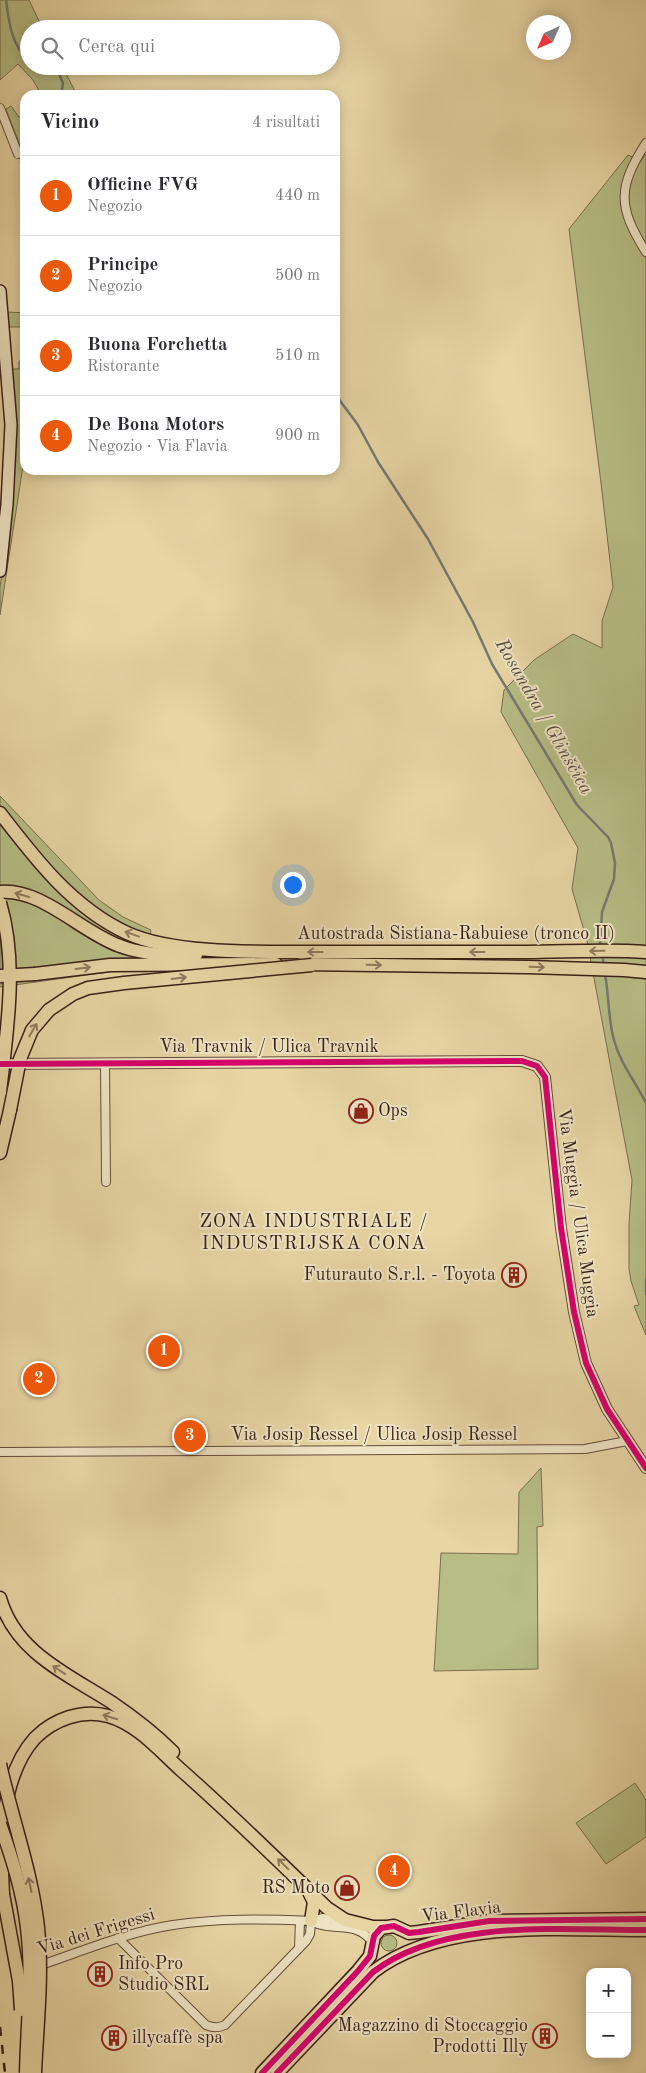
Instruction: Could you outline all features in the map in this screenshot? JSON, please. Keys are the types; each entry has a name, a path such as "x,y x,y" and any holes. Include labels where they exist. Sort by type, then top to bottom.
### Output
{"main road":[{"path":"0,291 3,367 11,425 8,504 0,570"},
{"path":"0,813 59,884 80,904 104,921 129,934 162,944 201,949 267,952"},
{"path":"0,892 22,894 43,903 120,946 150,954 193,955 267,952"},
{"path":"0,903 6,932 9,992 0,1092"},
{"name":"Autostrada Sistiana-Rabuiese (tronco II)","path":"267,952 646,952"},
{"path":"0,976 110,965 312,965"},
{"path":"0,1154 20,1060 25,1045 40,1020 60,1001 88,988 105,985 312,965"},
{"name":"Autostrada Sistiana-Rabuiese (tronco II)","path":"312,965 528,967 646,972"},
{"path":"0,1598 9,1622 31,1649 60,1671 144,1725 166,1752 327,1908 345,1920"},
{"path":"25,2073 21,1999 4,1894 0,1856 3,1818 15,1772 27,1749 40,1734 56,1722 83,1714 108,1716 125,1723 166,1752"},
{"path":"0,1764 30,1883 38,1928 40,1981 35,2073"},
{"path":"0,1824 20,1886 28,1929 30,1981 25,2073"},
{"path":"305,1921 314,1902 308,1889"},
{"name":"Via Flavia","path":"345,1920 373,1927 394,1926 402,1931 419,1932 489,1921 646,1919"},
{"path":"262,2073 354,1976 370,1956 376,1933 384,1927"},
{"name":"Via Flavia","path":"277,2073 364,1982 397,1956 432,1942 472,1934 518,1930 646,1930"},
{"name":"Via Flavia","path":"397,1956 406,1941 402,1931"},
{"path":"373,1943 378,1954 382,1957 397,1956"}],"street":[{"path":"0,108 18,154"},
{"path":"646,143 631,167 624,192 629,218 646,252"},
{"name":"Via Travnik / Ulica Travnik","path":"0,1064 522,1061 538,1066"},
{"path":"105,1063 106,1182"},
{"name":"Via Muggia / Ulica Muggia","path":"538,1066 545,1077 561,1228 574,1312 586,1363 607,1409 646,1468"},
{"name":"Via Josip Ressel / Ulica Josip Ressel","path":"0,1452 586,1449 627,1441"},
{"name":"Via dei Frigessi","path":"10,1975 118,1938 172,1925 201,1921 305,1921 323,1918 345,1920"},
{"path":"118,1938 206,2025 213,2028 226,2025 299,1948 310,1934 305,1921"},
{"name":"Via dei Frigessi","path":"305,1921 318,1925 351,1928 362,1932 373,1943"}],"green space":[{"path":"0,0 29,0 39,20 20,20 20,66 18,64 0,80"},
{"path":"28,75 67,75 74,90 39,90"},
{"path":"11,106 20,117 20,146 6,109"},
{"path":"646,154 646,1335 634,1306 639,1305 629,1269 629,1224 632,1180 587,941 572,889 578,848 501,712 504,690 534,660 573,634 602,648 602,621 613,587 569,229 628,155 641,161"},
{"path":"8,312 20,313 20,327 8,327"},
{"path":"19,361 20,475 22,475 0,615 0,587 12,505 11,369 19,369"},
{"path":"0,796 99,900 123,917 151,930 144,967 0,987"},
{"path":"541,1468 543,1526 537,1527 538,1669 434,1671 441,1553 518,1554 519,1492"},
{"path":"635,1783 646,1800 646,1837 606,1864 576,1823"},
{"path":"389,1935 397,1943 389,1951 381,1943"}],"waterway":[{"name":"Rosandra / Glinščica","path":"6,0 12,33 20,50"},
{"name":"Rosandra / Glinščica","path":"59,75 63,83 62,90"},
{"name":"Rosandra / Glinščica","path":"340,401 358,425 378,462 428,539 473,622 492,664 577,805 608,837 611,843 615,863 614,879 602,912 600,946"},
{"name":"Rosandra / Glinščica","path":"602,954 604,966"},
{"name":"Rosandra / Glinščica","path":"605,974 614,1040 624,1064 646,1103"},
{"name":"Rosandra / Glinščica","path":"646,1279 646,1294"}],"railway":[{"path":"0,2027 5,2073"}],"cycle path":[{"path":"0,1064 522,1061 537,1066 545,1077 561,1228 574,1312 586,1363 607,1409 646,1468"},
{"path":"262,2073 358,1971 370,1956 374,1936 381,1928 394,1926 409,1933 489,1921 646,1919"},
{"path":"277,2073 373,1972 401,1955 433,1943 468,1935 504,1931 541,1929 646,1930"}],"place":[{"name":"Ops","path":"361,1111"},
{"name":"Futurauto S.r.l. - Toyota","path":"514,1275"},
{"name":"Officine FVG","path":"164,1351"},
{"name":"Principe","path":"39,1379"},
{"name":"Buona Forchetta","path":"190,1436"},
{"name":"De Bona Motors","path":"394,1871"},
{"name":"RS Moto","path":"347,1888"},
{"name":"Info Pro Studio SRL","path":"100,1974"},
{"name":"Magazzino di Stoccaggio Prodotti Illy","path":"545,2036"},
{"name":"illycaffè spa","path":"114,2038"}],"district":[{"name":"ZONA INDUSTRIALE / INDUSTRIJSKA CONA","path":"314,1233"}]}
